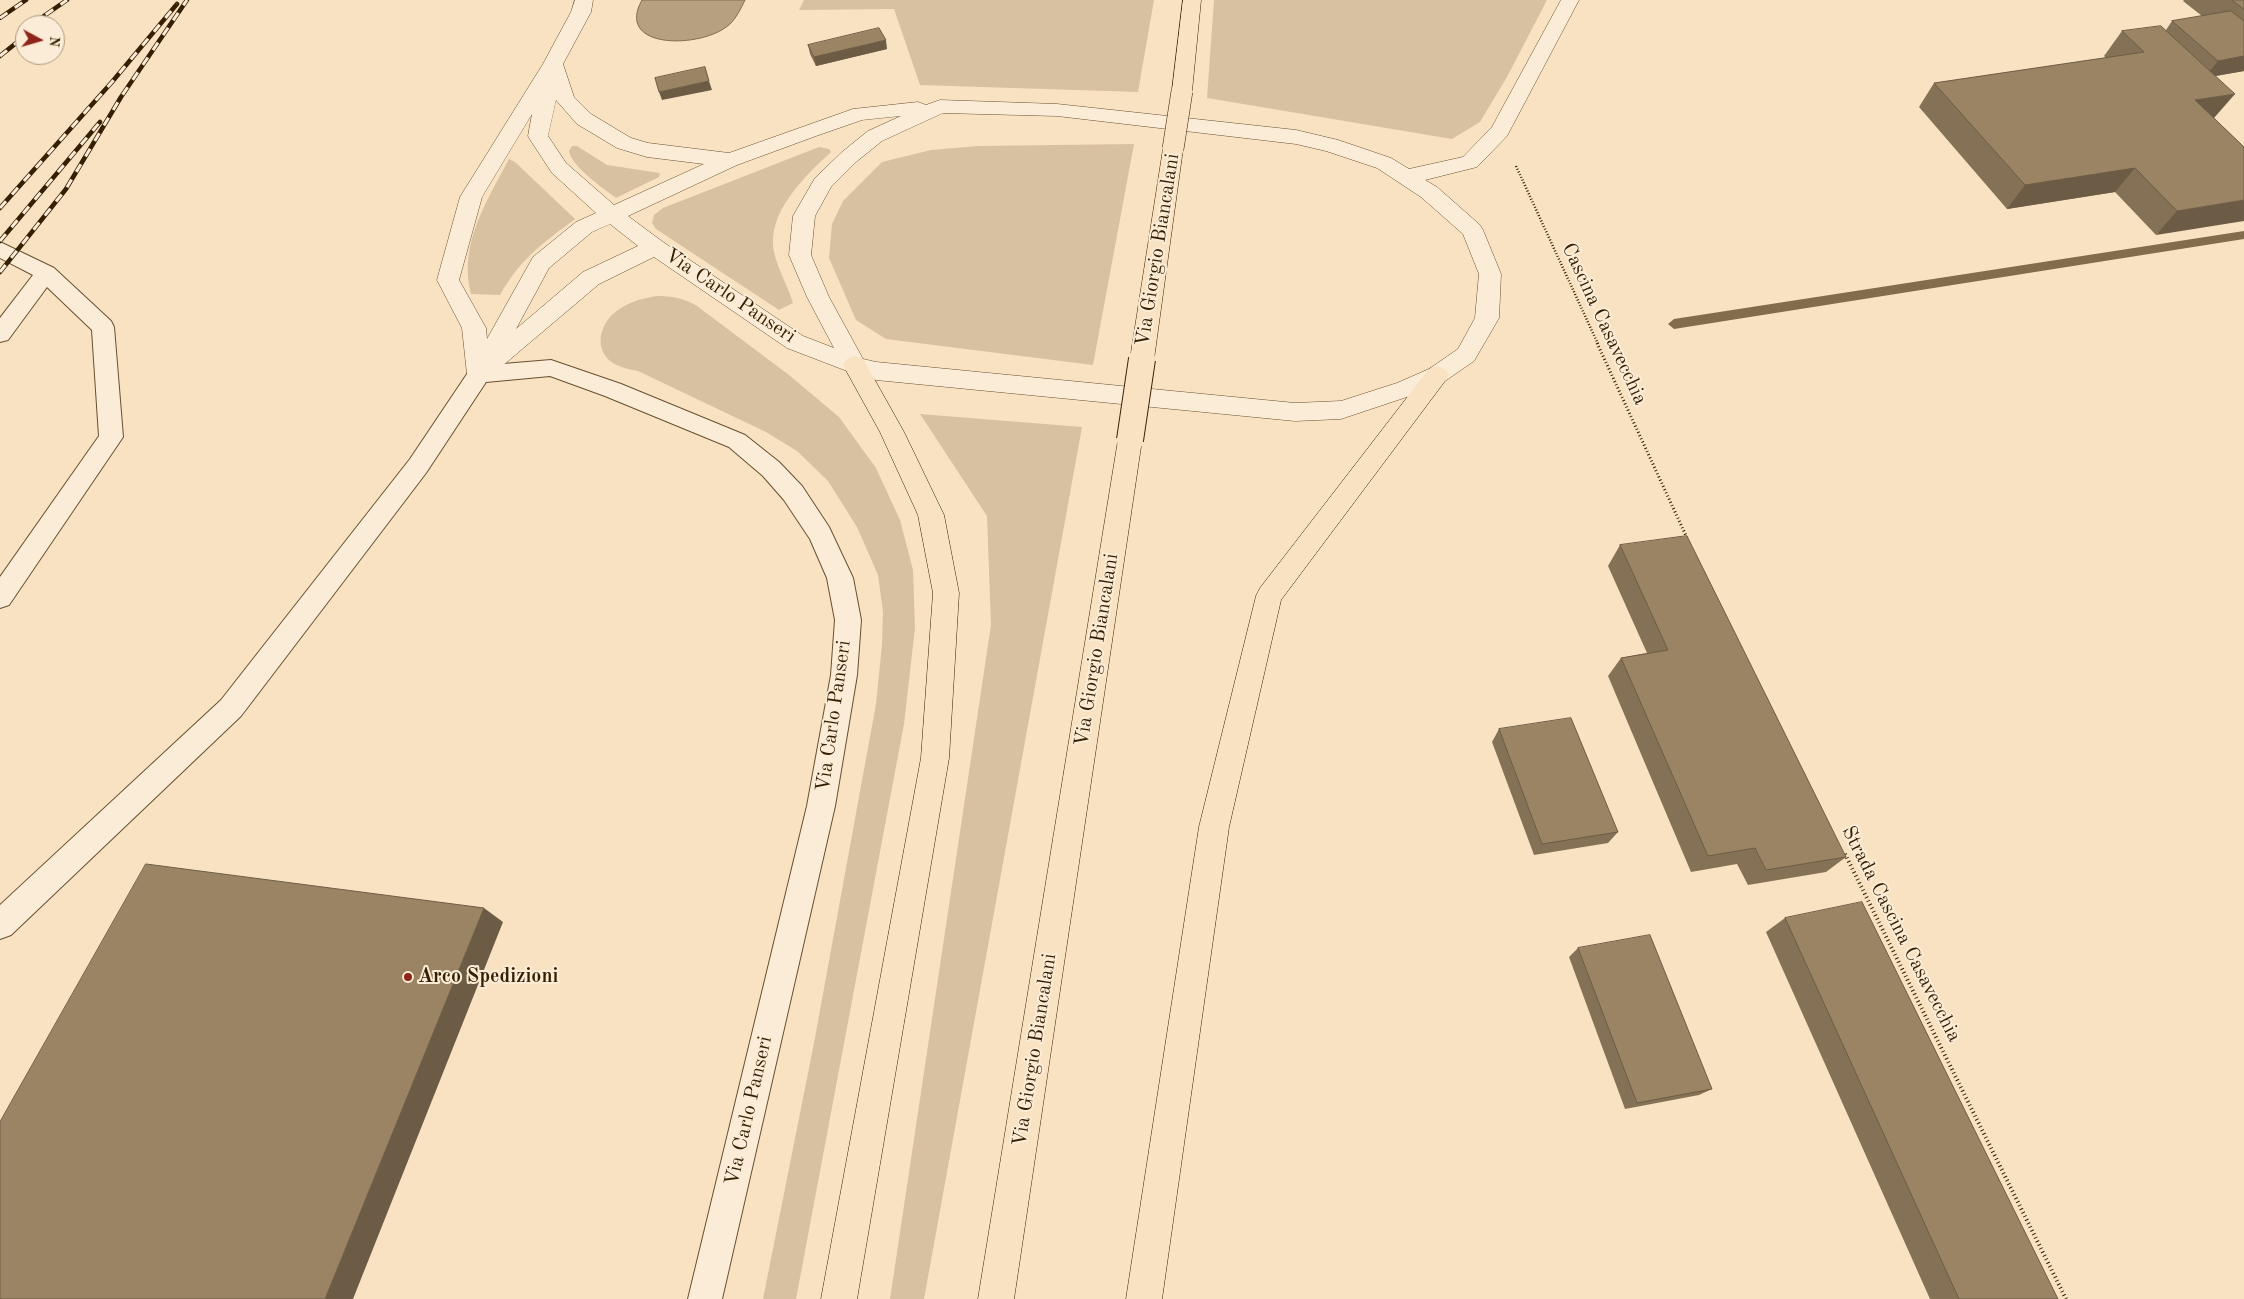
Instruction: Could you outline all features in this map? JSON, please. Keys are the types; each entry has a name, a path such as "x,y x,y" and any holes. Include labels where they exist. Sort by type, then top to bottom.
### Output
{"main road":[{"name":"Via Giorgio Biancalani","path":"996,1299 1130,440 1182,91 1192,0"},
{"path":"840,1299 935,758 946,593 931,515 892,432 855,365"},
{"path":"1144,1299 1214,827 1269,596 1437,375"}],"street":[{"name":"Via Carlo Panseri","path":"479,374 474,328 448,280 471,197 553,64 581,12 584,0"},
{"path":"1407,177 1470,162 1500,131 1570,0"},
{"name":"Via Carlo Panseri","path":"553,64 538,136 559,168 611,214 795,342 876,372 1295,412 1342,410 1405,389 1437,375 1466,355 1487,318 1490,274 1472,230 1429,192 1384,163 1331,145 1296,137 1057,110 940,106"},
{"path":"553,64 565,99 584,119 624,143 647,150 730,160"},
{"path":"479,374 540,263 584,227 730,160 860,114 940,106"},
{"path":"855,365 818,297 800,255 804,216 822,184 849,157 875,136 940,106"},
{"path":"479,374 591,278 656,247"}],"lane":[{"path":"0,249 46,274 103,327 111,437 0,597"},
{"path":"0,334 46,274"},
{"name":"Via Carlo Panseri","path":"479,374 551,368 613,390 737,441 771,469 793,493 820,534 840,578 848,620 844,675 821,806 704,1299"},
{"path":"0,925 231,708 418,466 479,374"}],"path":[{"name":"Cascina Casavecchia","path":"1500,131 1691,546"},
{"name":"Strada Cascina Casavecchia","path":"1841,847 2066,1299"}],"shaded area":[{"path":"642,0 745,0 733,21 719,32 702,38 684,41 651,37 640,29 636,17"},
{"path":"804,0 1154,0 1138,92 920,85 894,9 799,10"},
{"path":"1214,0 1547,0 1507,77 1480,122 1452,139 1207,98"},
{"path":"1134,144 1093,365 886,339 856,320 829,258 832,224 843,201 882,162 931,150 978,146"},
{"path":"572,146 577,146 607,165 660,173 659,177 616,198 576,164 569,151"},
{"path":"819,147 829,149 831,152 799,184 790,196 776,223 773,237 774,252 793,303 779,310 656,229 652,223 654,215 663,208"},
{"path":"509,159 515,162 575,219 542,244 524,261 500,295 471,294 468,258 472,241 484,207"},
{"path":"656,296 677,298 697,306 789,375 839,417 876,468 900,520 913,570 915,628 904,724 796,1299 763,1299 814,1043 876,704 882,645 883,612 878,575 857,527 828,481 797,451 766,432 638,371 616,364 605,355 601,343 602,330 613,314 628,304"},
{"path":"920,414 1082,427 924,1299 890,1299 991,625 987,516"}],"building":[{"path":"2232,0 2244,0 2244,9"},
{"path":"2231,11 2244,21 2244,56 2218,61 2172,21"},
{"path":"2161,26 2235,94 2195,100 2244,147 2244,200 2177,211 2135,168 2025,185 1934,83 2144,52 2122,31"},
{"path":"879,28 886,40 814,57 808,45"},
{"path":"705,67 709,81 659,92 655,78"},
{"path":"1687,536 1846,857 1766,870 1755,848 1708,856 1621,658 1668,650 1620,545"},
{"path":"1571,718 1618,832 1542,844 1499,729"},
{"path":"146,864 484,908 325,1299 0,1299 0,1122"},
{"path":"1862,902 2058,1299 1959,1299 1785,918"},
{"path":"1650,935 1712,1089 1637,1103 1578,948"}],"waterway":[{"path":"1674,324 2244,235"}],"railway":[{"path":"0,18 26,0"},
{"path":"45,15 67,0"},
{"path":"0,272 66,189 121,97 187,0"},
{"path":"0,208 112,82 177,4"},
{"path":"0,56 15,44"},
{"path":"0,241 100,122"}],"place":[{"name":"Arco Spedizioni","path":"408,977"}]}
